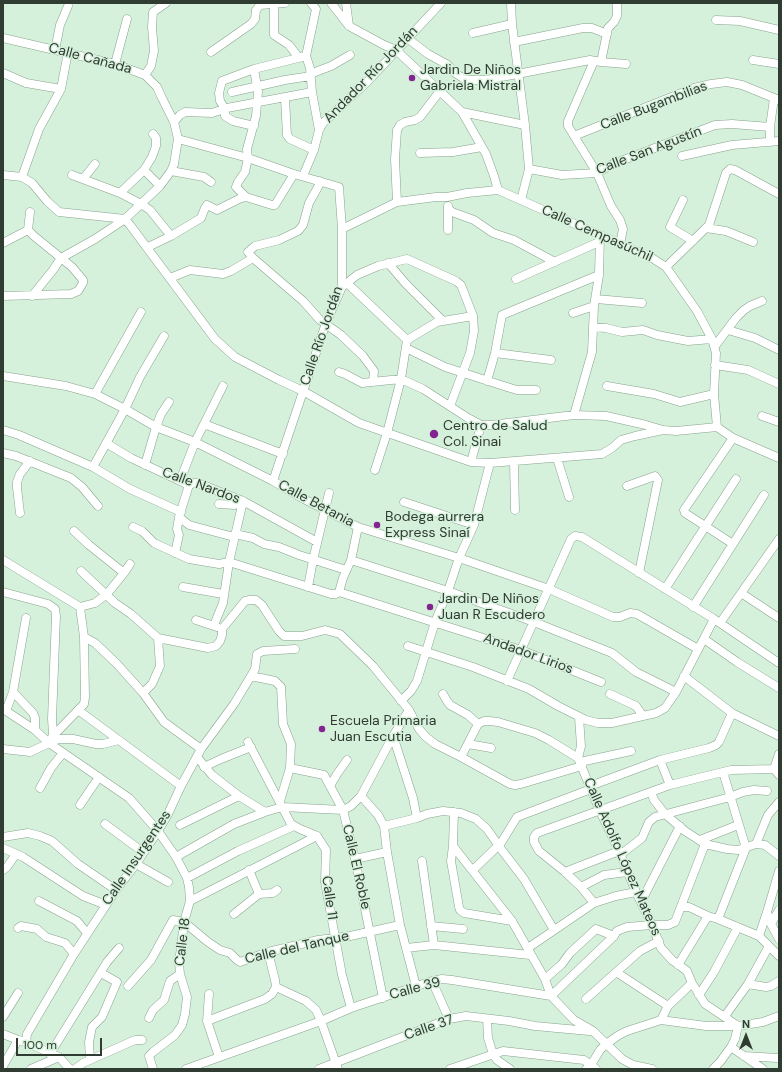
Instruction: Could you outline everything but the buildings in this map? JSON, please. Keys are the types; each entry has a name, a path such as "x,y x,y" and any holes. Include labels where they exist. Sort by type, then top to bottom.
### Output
{"street":[{"path":"145,75 151,66 154,51 152,27 153,12 166,3"},
{"path":"211,52 251,24 255,19 256,10 260,5 285,3"},
{"path":"303,56 316,9 311,3"},
{"path":"331,3 349,26 396,50 462,112 491,166 498,190"},
{"path":"346,3 349,26"},
{"name":"Andador Río Jordán","path":"246,197 275,205 298,175 314,150 319,130 323,123 367,82 441,3"},
{"path":"511,3 512,24 529,169 521,200"},
{"path":"617,3 617,16 608,28 598,62 568,121 568,126 597,173 611,206 620,220 623,229 620,244"},
{"path":"274,4 274,35 289,44 303,56 311,75 312,92 319,130"},
{"path":"55,50 60,26 68,6"},
{"path":"115,64 127,19"},
{"path":"716,20 740,21 779,30"},
{"path":"473,33 512,24"},
{"path":"514,42 583,28 592,28 606,34"},
{"name":"Calle Cañada","path":"3,38 115,64 145,75 157,87 174,122 178,139 174,164 171,171 160,186 125,219 95,239 61,258 32,296"},
{"path":"407,38 428,54 448,65 455,73 466,80 486,80 590,60 626,64"},
{"path":"22,177 40,129 61,89 68,52"},
{"path":"232,92 311,75 350,55"},
{"path":"254,126 225,116 225,109 220,102 219,93 222,81 254,69 303,56"},
{"path":"753,60 779,64"},
{"path":"246,197 236,187 246,172 248,150 258,103 258,86 254,69"},
{"path":"3,73 26,83 61,89"},
{"name":"Calle Bugambilias","path":"574,136 694,88 711,84 727,82 742,85 777,99"},
{"path":"397,202 395,159 397,130 400,125 405,122 415,120 420,117 440,91"},
{"path":"174,122 185,112 212,113 225,109 312,92"},
{"path":"285,98 287,135 290,139 314,150"},
{"path":"770,142 770,127 777,99"},
{"path":"462,112 525,125"},
{"name":"Calle San Agustín","path":"529,169 562,175 597,173 613,164 715,126 732,124 770,127"},
{"path":"120,193 144,170 156,146 156,138 153,134"},
{"path":"178,139 248,158 320,181 309,203 303,225 298,231 279,240 255,246 248,252 303,301 320,320 341,335 363,356 374,371 373,382"},
{"path":"682,156 732,145 779,141"},
{"path":"420,153 453,152 482,147"},
{"path":"83,179 95,164"},
{"path":"666,267 708,225 726,173 730,169 735,170 779,194"},
{"path":"144,170 160,186"},
{"path":"171,171 204,177 211,182"},
{"path":"3,175 22,177 32,183 47,201 59,212 125,219 148,247 215,339 235,357 303,391 359,423 471,462 490,463 602,454 621,440 663,430"},
{"path":"72,175 120,193 141,204 150,210 171,236"},
{"name":"Calle Río Jordán","path":"273,481 326,323 344,285 339,187 320,181"},
{"name":"Calle Cempasúchil","path":"342,229 397,202 498,190 600,239 620,244 652,258 666,267 697,311 714,343 714,394 717,427"},
{"path":"148,247 171,236 201,218 207,205 217,210 246,197"},
{"path":"447,197 449,209 448,230"},
{"path":"683,200 670,227 693,240"},
{"path":"449,209 452,212 474,220 498,235 514,240 555,262"},
{"path":"28,230 30,212"},
{"path":"706,228 726,231 753,242"},
{"path":"3,243 28,230"},
{"path":"3,296 71,294 78,291 82,287 83,280 61,258 28,230"},
{"path":"516,279 555,262 600,239 599,275 595,302 592,352 574,415"},
{"path":"170,278 190,270 223,274 253,258"},
{"path":"450,406 462,373 470,353 474,331 474,316 461,286 456,281 407,259 378,266 357,275 344,285 407,344 445,367 462,373 487,381 517,390 536,390"},
{"path":"388,263 442,321"},
{"path":"487,381 495,353 502,315 599,275"},
{"path":"594,327 622,332 643,330 657,336 714,343 728,330 736,318 744,310 762,301"},
{"path":"573,313 595,302 642,303"},
{"path":"95,394 141,312"},
{"path":"375,470 401,379 407,344 442,321 474,316"},
{"path":"728,330 755,338 779,350"},
{"path":"93,467 164,336"},
{"path":"495,353 550,360"},
{"path":"715,365 748,370 779,384"},
{"path":"339,372 362,383 401,379 423,389 481,425 574,415 606,416 676,432 717,427 733,438 779,458"},
{"name":"Calle Betania","path":"3,376 66,386 95,394 156,427 195,442 273,481 300,498 358,527 459,558 549,589 613,617 620,617 630,613 637,614 698,649"},
{"path":"180,481 195,442 223,386"},
{"path":"607,386 654,394 680,402 714,394"},
{"path":"145,465 156,427 161,414 169,402"},
{"path":"762,416 778,419"},
{"path":"204,424 283,454"},
{"path":"471,462 481,425"},
{"path":"3,430 19,435 93,467 130,489 180,515 189,525 235,536 253,538 264,544 279,547 313,560 346,570"},
{"path":"733,438 684,510 685,513 733,544"},
{"name":"Calle Nardos","path":"106,443 145,465 189,485 198,483 242,501 317,542"},
{"path":"3,453 30,461 71,478 82,487 98,506"},
{"path":"557,458 569,497"},
{"path":"20,513 17,482 20,474 30,461"},
{"path":"514,462 515,510"},
{"path":"401,701 411,691 417,681 459,558 474,525 490,463"},
{"path":"627,486 656,476 658,480 639,573"},
{"path":"665,589 736,479"},
{"path":"175,553 179,535 177,529 189,485"},
{"path":"308,587 329,493"},
{"path":"693,607 764,496"},
{"path":"219,504 235,505 242,501"},
{"path":"81,571 115,603 131,614 158,638 208,648 216,646 222,635 218,627 223,594 242,501"},
{"path":"404,502 474,525"},
{"name":"Andador Lirios","path":"133,527 142,531 154,543 189,559 219,564 230,562 331,594 338,593 436,622 521,650 601,682"},
{"path":"338,593 351,560 358,527"},
{"path":"74,531 124,574"},
{"path":"507,681 571,539 576,536 582,537 717,621 779,663"},
{"path":"408,646 473,667 529,689 579,718 598,723 612,723 656,713 666,708 704,639 717,621 741,594 779,539"},
{"path":"3,560 80,607 95,603 107,594 124,574 130,564"},
{"path":"351,560 448,591 534,622 612,653 636,672 676,692"},
{"path":"183,587 223,594"},
{"path":"741,594 779,618"},
{"path":"4,595 48,604 55,609 52,719 53,734"},
{"path":"218,627 246,601 256,600 262,605 284,636 302,636 325,630 340,634 373,666 410,710 426,737 435,744 510,784 515,785 580,762 631,751"},
{"path":"49,743 53,734 84,704 84,637 80,607"},
{"path":"4,710 13,692 26,618"},
{"path":"196,620 218,627"},
{"path":"84,637 95,643 117,664 143,693 164,722 201,749"},
{"path":"143,693 152,684 160,666 158,638"},
{"path":"704,639 779,688"},
{"name":"Calle Insurgentes","path":"3,1066 27,1034 74,954 106,905 158,831 201,749 234,704 255,669 256,654 260,652 296,649"},
{"path":"251,676 275,681 281,687 283,724 291,744 290,768 281,804"},
{"path":"684,676 732,713 779,736"},
{"path":"13,692 30,708 33,713 35,718 35,730"},
{"path":"443,694 446,701 450,705 468,715 478,724"},
{"path":"610,694 636,706 643,716"},
{"name":"Calle 18","path":"4,710 35,730 49,743 129,798 158,831 187,878 190,901 184,922 179,963 180,974 187,997 182,1025 175,1035 150,1056 153,1069"},
{"path":"78,710 181,786"},
{"path":"176,858 234,824 281,804 343,810 351,806 361,796 393,736 410,710"},
{"path":"473,870 501,843 517,817 660,760 716,745 719,742 732,713"},
{"path":"579,718 581,746 580,762"},
{"path":"461,757 478,724 484,721 498,722 535,733 549,740 580,762"},
{"path":"393,736 414,798 417,818"},
{"path":"3,749 30,752 58,739 73,739 96,744 119,740"},
{"path":"468,744 490,748"},
{"path":"204,767 249,745 294,826 317,836"},
{"path":"40,788 51,768 63,753"},
{"path":"594,903 582,887 539,851 534,842 534,836 670,785 731,770 777,772 779,754"},
{"path":"197,757 212,775 239,796 265,812"},
{"path":"330,786 347,760"},
{"path":"660,760 670,785"},
{"name":"Calle Adolfo López Mateos","path":"580,762 600,811 661,948 666,956 687,971 692,983 705,1004 738,1026"},
{"name":"Calle El Roble","path":"290,768 324,775 343,810 355,859 382,998"},
{"path":"718,919 746,848 723,772"},
{"path":"80,805 99,777"},
{"path":"565,872 620,853 642,838 652,819 743,792 754,790 768,791"},
{"path":"651,792 654,800 665,814 702,842 727,849 746,848 756,844 765,845 779,856"},
{"path":"180,825 239,796"},
{"path":"361,796 378,815 384,826 400,925 416,986"},
{"path":"756,844 768,815 779,802"},
{"path":"384,826 442,811 454,812 471,817 481,822 524,879 554,930"},
{"path":"454,812 451,860 460,910 464,913 512,921"},
{"path":"105,824 143,852"},
{"path":"551,996 614,936 617,931 652,925 672,924 675,922 682,906 702,842 738,825"},
{"path":"187,878 238,851 294,826"},
{"path":"641,902 680,826"},
{"path":"3,837 28,833 52,841 78,864 116,890"},
{"path":"190,901 317,836"},
{"name":"Calle 11","path":"317,836 326,850 325,882 342,974 351,1008"},
{"path":"453,846 512,921 545,979 551,996 574,1020 593,1031 622,1059 633,1064 652,1069"},
{"path":"3,848 23,857 83,896 106,905"},
{"path":"355,859 387,852"},
{"path":"3,870 8,867 16,854"},
{"path":"422,862 434,945"},
{"path":"136,864 168,882"},
{"path":"250,870 259,894"},
{"path":"759,936 779,871"},
{"path":"582,887 604,876 627,872"},
{"path":"234,914 259,894 273,893 277,890"},
{"path":"406,948 434,945 529,952 554,930 594,903 636,892"},
{"path":"39,901 77,921 88,933"},
{"path":"682,906 759,936 779,956"},
{"path":"775,926 779,910"},
{"path":"767,912 775,926 779,938"},
{"path":"678,965 708,916"},
{"path":"128,986 151,960 171,922 174,920 184,922"},
{"name":"Calle del Tanque","path":"184,922 220,950 230,952 240,962 268,952 318,940 350,936 400,925"},
{"path":"18,928 21,926 37,929 46,937 65,943 74,954"},
{"path":"431,926 463,929"},
{"path":"699,995 718,966 738,927"},
{"path":"545,979 597,928 614,936"},
{"path":"586,999 640,951 659,941"},
{"path":"725,1016 748,984 769,946"},
{"path":"50,1054 101,972 119,948"},
{"path":"207,1021 265,999 272,994 276,987 276,980 268,952"},
{"path":"90,1060 89,1042 92,1027 102,1017 117,982 101,972"},
{"path":"616,972 668,1006"},
{"path":"149,1018 153,1010 164,1000 170,981 180,974"},
{"name":"Calle 39","path":"186,1069 321,1021 351,1008 432,981 452,980 551,996"},
{"path":"432,981 449,1019"},
{"path":"748,984 766,987 779,981"},
{"path":"661,1020 668,1006 692,983"},
{"path":"276,987 306,1001 316,1010 337,1066"},
{"path":"3,1017 18,993"},
{"path":"209,994 207,1021 219,1057"},
{"name":"Calle 37","path":"318,1069 337,1066 449,1019 466,1016 509,1021 535,1026 593,1031"},
{"path":"450,1069 503,1051 584,1060 591,1068 600,1050 606,1044 627,1031 661,1020 699,1025 738,1026 763,1022 779,1016"},
{"path":"487,1018 488,1038 493,1054 497,1060 510,1069"},
{"path":"713,1069 720,1062 730,1047 734,1040 738,1026"},
{"path":"3,1034 59,1057 70,1069"},
{"path":"75,1069 77,1066 135,1040 142,1040"},
{"path":"730,1047 763,1069"},
{"path":"743,1056 777,1058"},
{"path":"31,1069 59,1057"}],"place":[{"name":"Jardin De Niños Gabriela Mistral","path":"412,78"},
{"name":"Centro de Salud Col. Sinai","path":"434,434"},
{"name":"Bodega aurrera Express Sinaí","path":"377,525"},
{"name":"Jardin De Niños Juan R Escudero","path":"430,607"},
{"name":"Escuela Primaria Juan Escutia","path":"322,729"}]}
